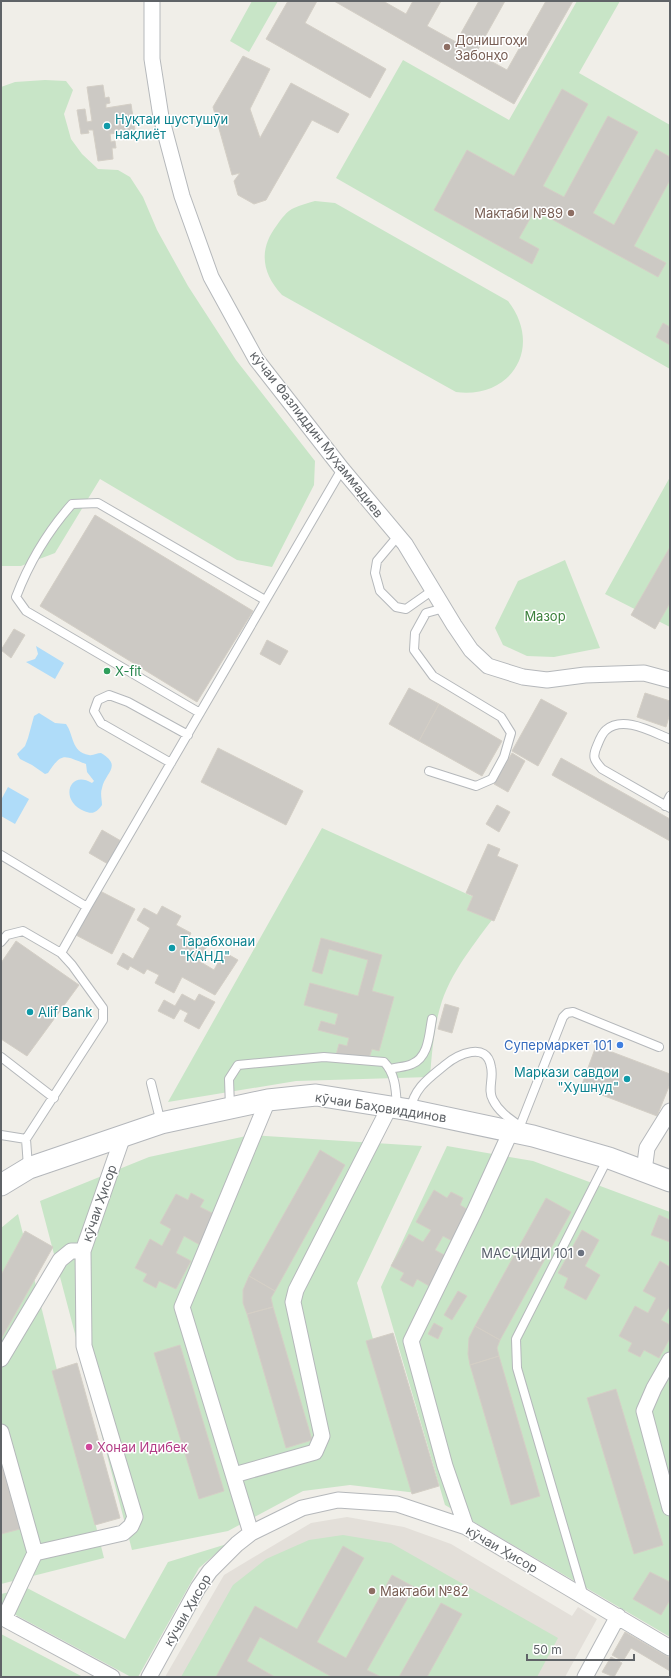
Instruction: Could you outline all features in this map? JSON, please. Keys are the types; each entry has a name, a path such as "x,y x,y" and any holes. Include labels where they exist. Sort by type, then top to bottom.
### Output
{"street":[{"name":"кӯчаи Фазлиддин Муҳаммадиев","path":"152,1 152,59 161,117 182,196 211,277 256,359 342,469 398,536 471,650 488,666 516,674 547,680 585,675 644,673 670,680"},
{"name":"кӯчаи Баҳовиддинов","path":"1,1185 28,1168 161,1123 268,1100 316,1095 521,1131 609,1158 670,1181"},
{"path":"252,1534 182,1307 268,1100"},
{"path":"234,1475 315,1452 320,1444 322,1436 293,1302 296,1290 399,1109"},
{"path":"644,1171 647,1148 670,1111"},
{"path":"466,1527 445,1466 411,1341 474,1212 521,1131"},
{"name":"кӯчаи Ҳисор","path":"1,1360 60,1260 71,1251 82,1250 123,1136"},
{"path":"35,1553 123,1533 131,1526 135,1517 84,1346 82,1250"},
{"path":"670,1360 654,1388 644,1411 670,1508"},
{"path":"1,1432 35,1553 2,1618 112,1677"},
{"name":"кӯчаи Ҳисор","path":"149,1677 198,1588 210,1571 237,1544 252,1534 302,1508 338,1500 397,1504 466,1527 670,1648"},
{"path":"585,1677 618,1616"}],"lane":[{"path":"60,953 342,469"},
{"path":"200,713 26,611 16,597 24,576 54,524 72,504 98,503 266,600"},
{"path":"398,536 377,562 375,573 380,591 396,607 406,609 433,590"},
{"path":"429,771 476,786 492,779 504,757 511,733 501,717 433,676 414,650 415,633 426,614 444,608"},
{"path":"171,763 101,723 94,711 98,700 109,695 128,702 188,735"},
{"path":"670,738 638,726 624,724 613,726 605,730 593,754 594,760 602,769 668,807 670,796"},
{"path":"1,855 87,906"},
{"path":"1,942 6,935 22,931 60,953 72,965 103,1008 103,1020 54,1098 26,1139 28,1168"},
{"path":"399,1109 413,1096 420,1086 452,1060 465,1052 476,1051 487,1057 491,1065 492,1078 490,1088 492,1099 505,1116 521,1131 563,1017 567,1013 573,1012 659,1047"},
{"path":"390,1069 413,1064 421,1058 426,1050 432,1019"},
{"path":"1,1057 54,1098"},
{"path":"230,1107 229,1079 238,1064 324,1057 384,1062 390,1069 396,1087 399,1109"},
{"path":"151,1083 161,1123"},
{"path":"1,1135 26,1139"},
{"path":"584,1597 517,1368 516,1339 609,1158"}],"shaded area":[{"name":"Мактаби №82","path":"347,1517 404,1527 451,1544 572,1616 578,1607 597,1619 565,1677 165,1677 224,1575 311,1523"}],"green space":[{"path":"252,1 278,1 249,52 230,41"},
{"path":"577,1 620,1 579,73 670,125 670,369 336,178 403,60 509,120"},
{"path":"45,80 66,81 73,90 64,114 71,139 82,154 98,169 118,170 130,177 143,197 157,230 188,286 236,360 315,461 314,485 272,567 237,560 100,479 55,553 21,566 1,566 1,87 15,82"},
{"path":"315,201 335,203 508,301 518,318 523,335 522,351 516,366 507,378 493,387 476,392 456,392 282,295 275,287 267,270 265,252 267,243 280,220 291,209"},
{"path":"670,477 670,627 605,594"},
{"name":"Мазор","path":"565,560 600,648 554,657 527,656 503,645 495,628 518,581"},
{"path":"322,828 500,909 468,953 447,988 435,1029 430,1077 296,1081 168,1102"},
{"path":"251,1135 422,1146 357,1283 417,1493 350,1485 303,1491 228,1531 132,1550 40,1201 149,1157"},
{"path":"447,1146 533,1161 670,1212 670,1637 445,1505 381,1287"},
{"path":"18,1214 104,1558 1,1584 1,1228"},
{"name":"Мактаби №82","path":"343,1535 391,1543 558,1638 537,1677 181,1677 233,1585 266,1559 309,1540"},
{"path":"227,1544 199,1568 138,1677 131,1677 1,1607 1,1594 27,1588 125,1639 168,1562"},
{"path":"1,1634 83,1677 1,1677"}],"water":[{"path":"36,646 64,663 55,679 26,662 35,659 38,654"},
{"path":"39,713 55,723 66,724 76,747 83,753 90,755 101,753 111,762 111,770 101,790 102,805 96,811 92,813 87,812 76,806 71,800 69,794 73,783 78,780 84,780 92,783 94,781 87,772 86,764 68,757 64,757 57,761 48,773 45,774 20,759 17,754 25,746 34,716"},
{"path":"8,787 29,799 15,824 1,816 1,800"}],"building":[{"path":"288,1 317,1 305,23 386,69 370,98 266,39"},
{"name":"Донишгоҳи Забонҳо","path":"334,1 383,1 406,14 413,1 441,1 427,26 456,42 479,1 505,1 476,53 507,70 546,1 573,1 514,104"},
{"path":"243,56 270,69 250,109 260,138 291,83 349,114 338,133 312,120 266,200 254,204 238,195 234,181 240,173 232,175 213,107"},
{"name":"Нуқтаи шустушӯи нақлиёт","path":"103,85 105,98 109,97 110,103 106,104 106,108 131,104 135,130 110,134 111,142 115,141 116,148 112,148 113,159 98,161 93,130 88,130 89,133 81,134 77,110 85,109 87,122 92,121 87,87"},
{"path":"562,89 588,104 543,186 564,197 608,116 638,132 593,213 614,225 656,149 670,157 670,180 634,246 666,263 658,277 535,210 519,238 539,249 532,264 434,210 467,150 514,176"},
{"path":"663,323 670,327 670,345 656,337"},
{"path":"95,515 253,611 197,702 40,606"},
{"path":"670,547 670,603 655,629 631,615"},
{"path":"14,629 25,635 11,658 1,650"},
{"path":"267,640 288,651 280,665 260,654"},
{"path":"409,688 439,704 419,741 389,724"},
{"path":"645,693 670,701 670,713 666,727 637,717"},
{"path":"541,699 567,713 538,766 512,751"},
{"path":"439,704 502,741 482,776 419,741"},
{"path":"218,748 303,791 286,825 201,782"},
{"path":"512,753 525,761 508,792 494,784"},
{"path":"561,758 670,819 670,841 552,775"},
{"path":"497,805 510,812 499,832 486,824"},
{"path":"102,830 121,841 108,864 89,853"},
{"path":"488,844 500,849 497,856 518,865 494,921 467,910 473,896 466,893"},
{"path":"100,891 135,909 112,954 74,934"},
{"name":"Тарабхонаи \"КАНД\"","path":"162,906 181,916 176,925 191,933 188,939 196,944 199,938 208,944 199,961 214,970 224,952 238,960 215,995 182,977 174,993 155,983 159,975 147,969 144,974 130,966 128,970 117,964 123,953 133,959 150,928 137,920 144,908 157,915"},
{"path":"321,938 382,955 372,991 394,997 379,1051 372,1049 367,1064 336,1055 339,1044 347,1046 349,1038 318,1030 321,1021 335,1025 338,1014 304,1005 310,983 358,996 368,960 329,949 322,974 312,971"},
{"name":"Alif Bank","path":"16,941 79,985 27,1056 1,1039 1,963"},
{"path":"182,994 195,1001 199,994 215,1002 199,1029 184,1021 188,1013 180,1009 174,1019 158,1011 164,1000 175,1006"},
{"path":"445,1004 459,1008 452,1033 438,1029"},
{"name":"Маркази савдои \"Хушнуд\"","path":"596,1046 670,1074 670,1084 657,1116 581,1087"},
{"path":"320,1150 345,1165 275,1291 249,1276"},
{"path":"434,1190 447,1198 451,1192 463,1198 460,1205 473,1213 456,1243 443,1236 435,1250 448,1257 431,1287 417,1279 413,1287 400,1280 404,1273 391,1266 409,1234 423,1242 431,1230 416,1222"},
{"path":"191,1193 204,1200 200,1207 216,1215 200,1245 184,1236 176,1253 191,1261 176,1289 159,1281 156,1288 143,1281 147,1274 135,1268 150,1239 162,1246 171,1229 160,1223 176,1194 188,1200"},
{"path":"546,1198 571,1212 500,1340 475,1326"},
{"path":"659,1215 670,1220 670,1242 651,1235"},
{"name":"МАСҶИДИ 101","path":"582,1230 599,1240 585,1266 600,1275 586,1300 564,1288 568,1278 558,1273"},
{"path":"25,1231 53,1247 1,1339 1,1275"},
{"path":"660,1261 670,1267 670,1306 661,1320 670,1325 670,1338 659,1358 644,1350 640,1357 628,1351 632,1343 619,1336 635,1306 648,1313 656,1298 643,1291"},
{"path":"249,1276 275,1291 271,1298 273,1307 247,1314 243,1303 243,1290"},
{"path":"458,1291 467,1296 452,1320 444,1315"},
{"path":"273,1307 312,1440 286,1448 247,1314"},
{"path":"434,1323 443,1328 438,1339 428,1334"},
{"path":"475,1326 500,1340 497,1348 499,1356 470,1365 468,1354 469,1338"},
{"path":"393,1333 439,1486 412,1494 366,1341"},
{"path":"180,1345 224,1491 199,1499 154,1353"},
{"path":"499,1356 540,1496 511,1505 470,1365"},
{"path":"77,1363 120,1518 95,1525 52,1371"},
{"path":"616,1389 663,1545 634,1554 587,1398"},
{"path":"1,1462 20,1529 1,1534"},
{"name":"Мактаби №82","path":"343,1546 364,1558 317,1642 346,1658 392,1575 414,1587 367,1670 381,1677 332,1677 260,1637 247,1661 275,1677 216,1677 255,1606 297,1629"},
{"path":"650,1572 670,1582 670,1600 661,1615 633,1599"},
{"name":"Мактаби №82","path":"441,1603 462,1614 427,1677 399,1677"},
{"path":"625,1632 670,1658 670,1671 631,1648 623,1661 612,1655"},
{"path":"611,1657 622,1663 614,1677 602,1672"}],"place":[{"name":"Донишгоҳи Забонҳо","path":"447,47"},
{"name":"Нуқтаи шустушӯи нақлиёт","path":"107,126"},
{"name":"Мактаби №89","path":"571,213"},
{"name":"X-fit","path":"107,671"},
{"name":"Тарабхонаи \"КАНД\"","path":"172,948"},
{"name":"Alif Bank","path":"30,1012"},
{"name":"Супермаркет 101","path":"620,1045"},
{"name":"Маркази савдои \"Хушнуд\"","path":"627,1079"},
{"name":"МАСҶИДИ 101","path":"581,1253"},
{"name":"Хонаи Идибек","path":"89,1447"},
{"name":"Мактаби №82","path":"372,1591"}]}
